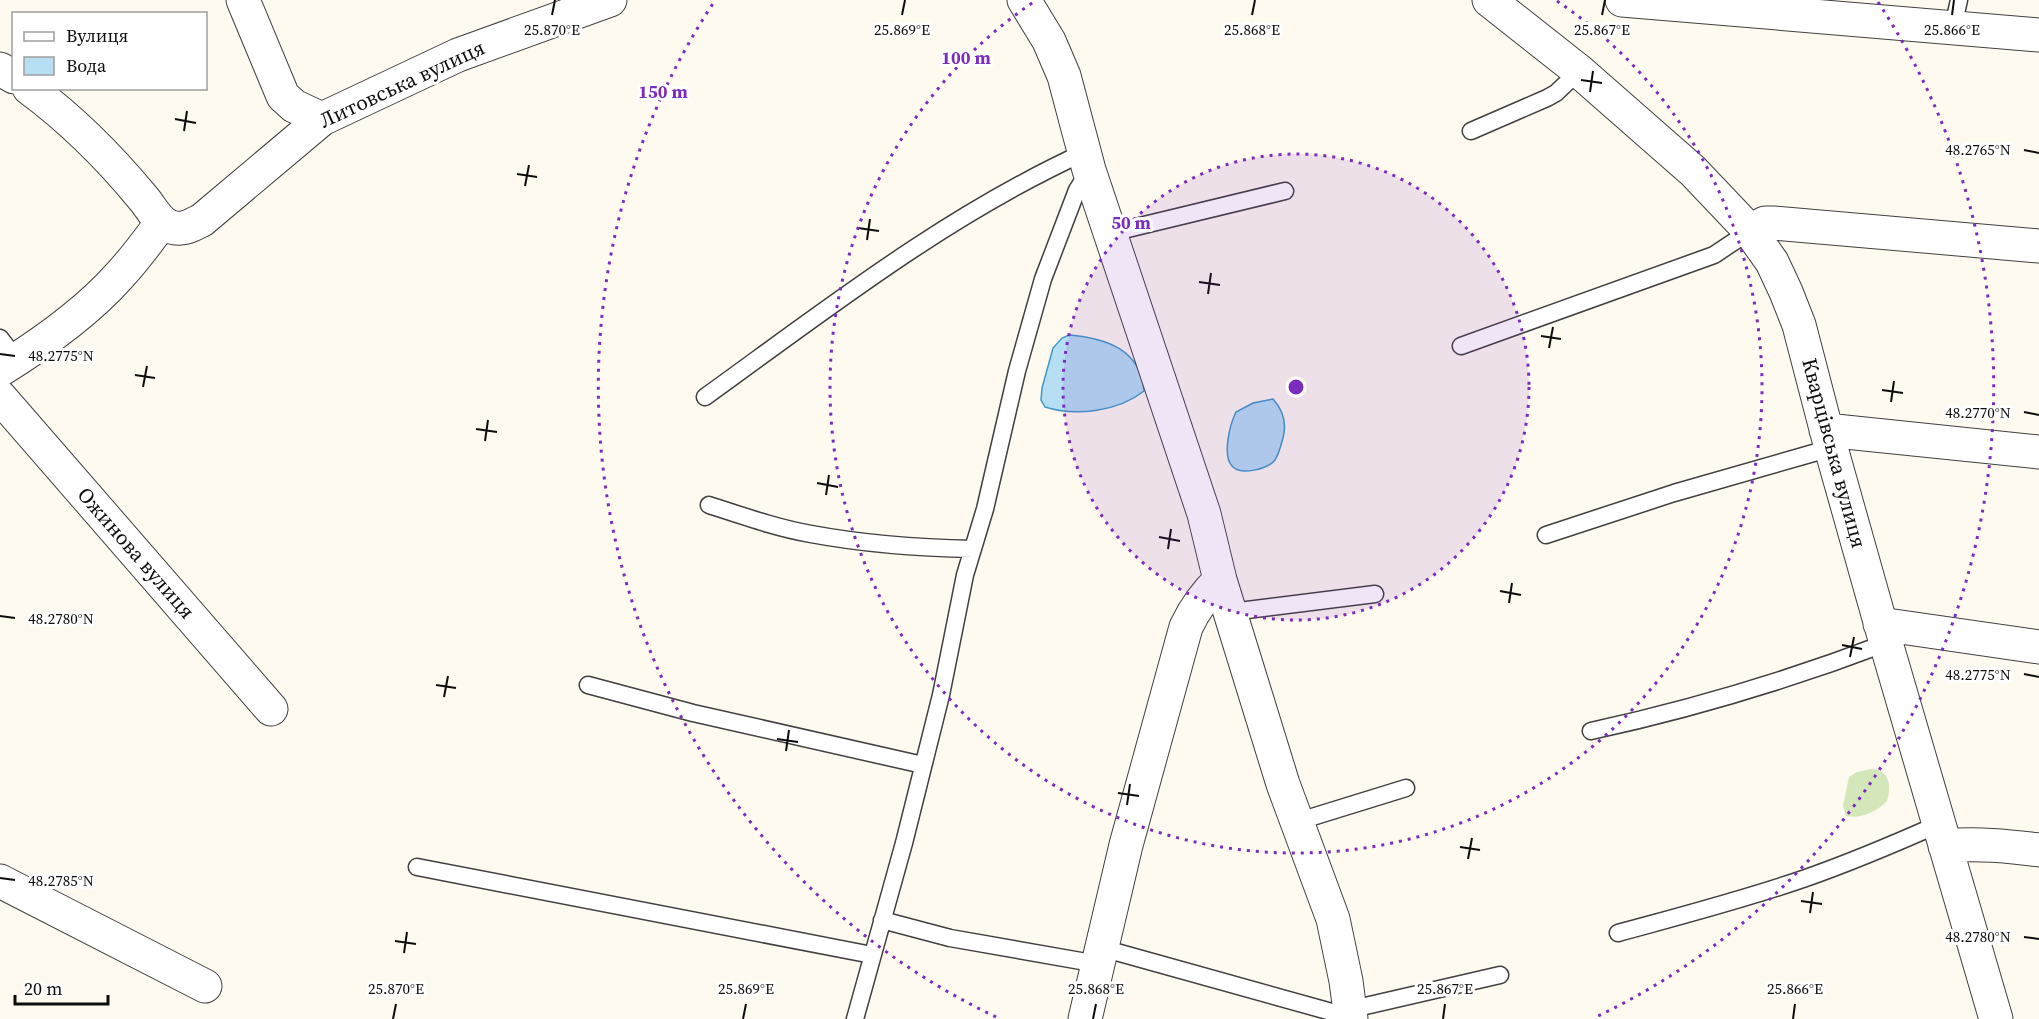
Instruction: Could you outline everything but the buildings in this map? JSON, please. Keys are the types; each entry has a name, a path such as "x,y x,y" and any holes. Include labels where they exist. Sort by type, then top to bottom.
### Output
{"street":[{"path":"243,0 283,96 294,106 322,118"},
{"name":"Литовська вулиця","path":"162,222 171,227 181,228 189,227 201,220 322,118 458,55 610,0"},
{"path":"1024,0 1056,56 1064,76 1087,161 1204,514 1220,580 1296,822 1333,919 1339,942 1350,1015"},
{"name":"Кварцівська вулиця","path":"1489,0 1579,71 1693,171 1750,231 1772,262 1799,325 1883,634 1996,1019"},
{"path":"1622,0 1956,13 2039,35"},
{"path":"6,356 54,333 104,292 162,222 130,183 60,114 31,90"},
{"path":"1750,231 1764,223 1773,223 2039,246"},
{"name":"Ожинова вулиця","path":"0,397 271,709"},
{"path":"1829,439 2039,452"},
{"path":"1085,1019 1136,803 1186,627 1201,601 1220,580"},
{"path":"1883,634 2039,648"},
{"path":"1942,836 1968,844 2039,850"},
{"path":"0,881 205,986"}],"lane":[{"path":"1472,131 1556,93 1579,71"},
{"path":"705,397 878,273 973,211 1013,187 1087,161"},
{"path":"855,1019 941,695 965,575 985,509 1017,371 1043,279 1087,161"},
{"path":"1111,233 1285,191"},
{"path":"1461,346 1714,255 1750,231"},
{"path":"1546,535 1829,439"},
{"path":"709,505 778,526 852,541 928,548 973,549"},
{"path":"1231,612 1375,594"},
{"path":"1591,730 1675,711 1763,687 1883,634"},
{"path":"588,685 715,718 923,765"},
{"path":"1296,822 1406,788"},
{"path":"1618,933 1735,901 1866,856 1942,836"},
{"path":"417,867 872,955"},
{"path":"882,920 950,938 1100,956 1326,1012 1350,1015 1500,975"}],"green space":[{"path":"1871,769 1882,772 1888,779 1887,801 1868,814 1846,816 1843,806 1849,777 1857,772"}],"water":[{"path":"1069,335 1095,339 1119,348 1136,365 1144,391 1122,403 1097,410 1070,412 1045,407 1041,400 1042,388 1053,348 1062,338"},
{"path":"1273,399 1282,412 1285,427 1275,460 1267,466 1248,471 1236,469 1229,461 1227,447 1229,431 1236,412 1253,403"}]}
